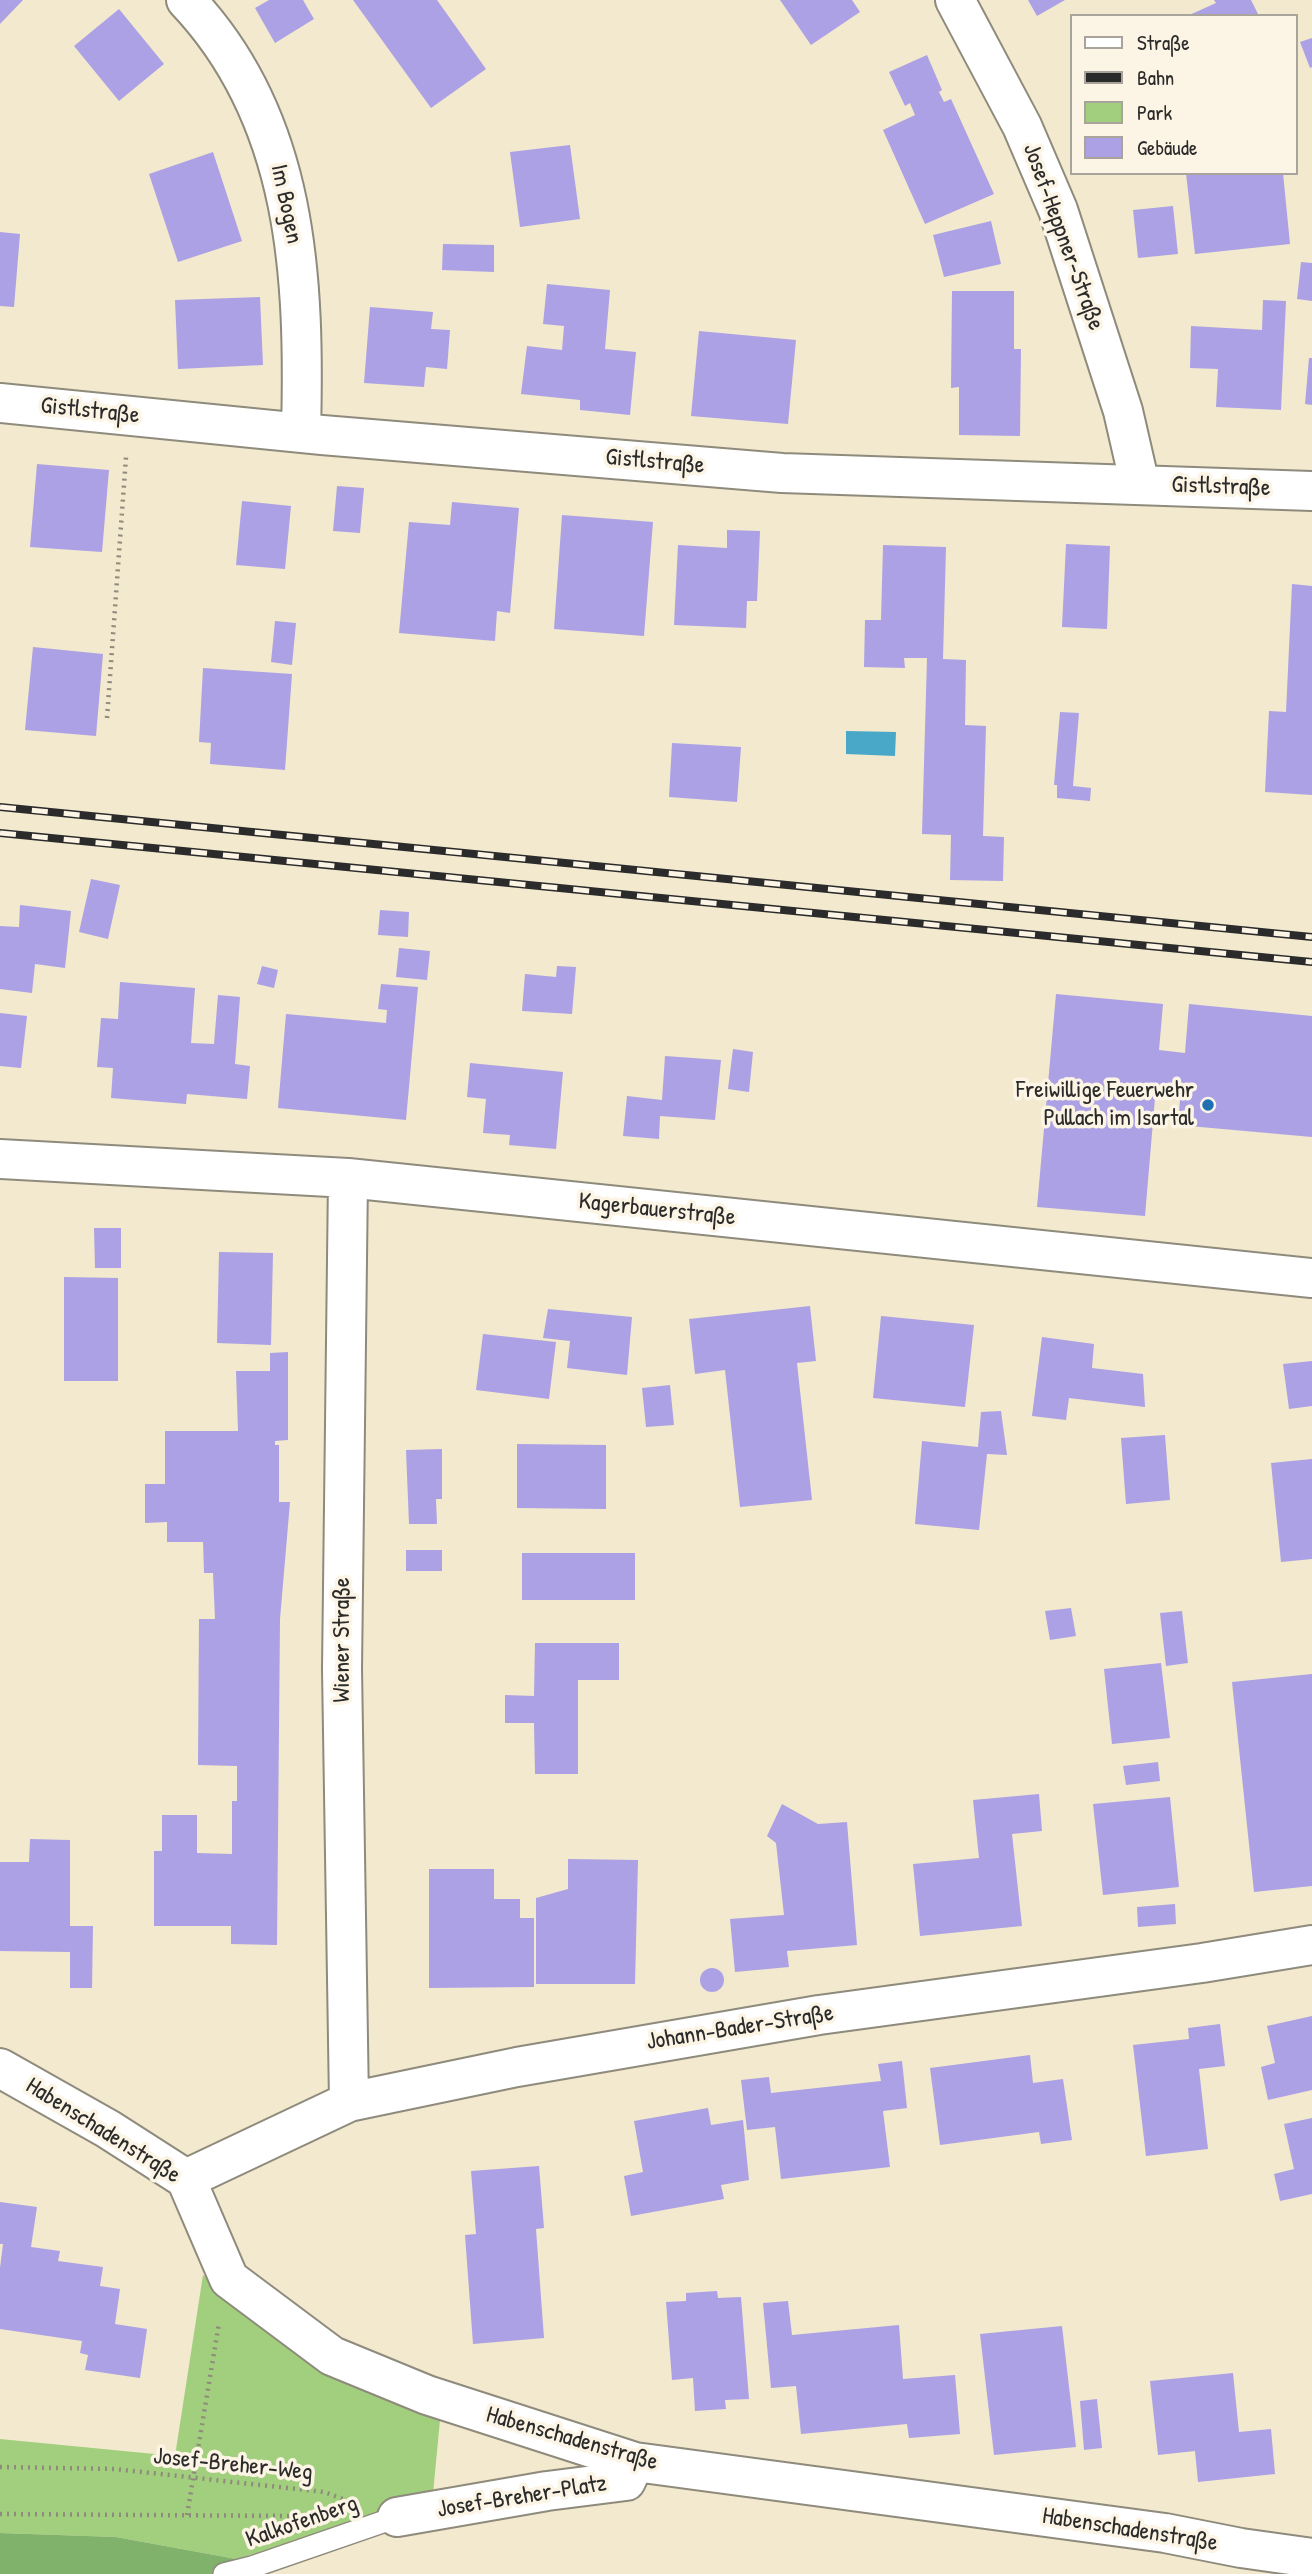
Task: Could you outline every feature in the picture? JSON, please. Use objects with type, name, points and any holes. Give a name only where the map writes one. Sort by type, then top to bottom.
[{"type":"street","name":"Im Bogen","points":[[186,0],[204,19],[251,92],[278,157],[295,237],[302,312],[301,433]]},
{"type":"street","name":"Josef-Heppner-Straße","points":[[955,0],[1022,126],[1058,211],[1123,411],[1140,485]]},
{"type":"street","name":"Gistlstraße","points":[[0,403],[301,433],[782,473],[1312,491]]},
{"type":"street","name":"Kagerbauerstraße","points":[[0,1159],[348,1178],[1312,1278]]},
{"type":"street","name":"Wiener Straße","points":[[348,1178],[342,1669],[349,2102]]},
{"type":"street","name":"Johann-Bader-Straße","points":[[186,2179],[349,2102],[517,2067],[819,2014],[1202,1963],[1312,1945]]},
{"type":"street","name":"Habenschadenstraße","points":[[0,2068],[108,2129],[186,2179],[229,2280],[332,2356],[427,2395],[635,2462],[1165,2533],[1312,2558]]},
{"type":"street","name":"Josef-Breher-Platz","points":[[397,2517],[547,2491],[626,2481],[635,2462]]},
{"type":"lane","name":"Kalkofenberg","points":[[224,2574],[252,2567],[397,2517]]},
{"type":"path","points":[[107,718],[129,415]]},
{"type":"path","points":[[187,2515],[222,2302],[229,2280]]},
{"type":"path","name":"Josef-Breher-Weg","points":[[0,2467],[115,2469],[324,2492],[397,2517]]},
{"type":"path","name":"Josef-Breher-Weg","points":[[0,2514],[308,2516]]},
{"type":"green space","points":[[203,2275],[330,2367],[440,2420],[432,2504],[236,2559],[116,2537],[0,2533],[0,2439],[175,2456]]},
{"type":"green space","points":[[0,2533],[116,2537],[236,2559],[237,2574],[0,2574]]},
{"type":"water","points":[[846,731],[896,732],[895,756],[846,754]]},
{"type":"building","points":[[0,0],[23,0],[0,24]]},
{"type":"building","points":[[269,0],[303,0],[314,19],[275,43],[255,8]]},
{"type":"building","points":[[353,0],[437,0],[486,69],[431,108]]},
{"type":"building","points":[[780,0],[852,0],[860,12],[811,45]]},
{"type":"building","points":[[1028,0],[1065,0],[1037,16]]},
{"type":"building","points":[[1214,0],[1251,0],[1258,14],[1191,14],[1216,3]]},
{"type":"building","points":[[119,9],[164,64],[119,101],[74,46]]},
{"type":"building","points":[[1312,38],[1312,67],[1310,68],[1300,42]]},
{"type":"building","points":[[927,55],[942,90],[939,92],[944,102],[951,99],[994,194],[925,224],[883,130],[915,115],[910,103],[905,106],[889,72]]},
{"type":"building","points":[[570,145],[580,219],[520,227],[510,152]]},
{"type":"building","points":[[213,152],[242,241],[178,262],[149,174]]},
{"type":"building","points":[[1186,175],[1283,175],[1290,244],[1195,254]]},
{"type":"building","points":[[1173,206],[1178,254],[1138,258],[1133,210]]},
{"type":"building","points":[[991,221],[1001,264],[944,277],[933,235]]},
{"type":"building","points":[[0,232],[20,234],[14,307],[0,306]]},
{"type":"building","points":[[443,244],[494,245],[494,272],[442,270]]},
{"type":"building","points":[[1301,262],[1312,263],[1312,301],[1297,299]]},
{"type":"building","points":[[547,284],[610,290],[605,349],[636,352],[630,415],[580,410],[580,400],[521,394],[527,346],[562,350],[564,326],[543,324]]},
{"type":"building","points":[[952,291],[1014,291],[1014,349],[1021,349],[1020,436],[959,435],[959,387],[951,388]]},
{"type":"building","points":[[260,297],[263,365],[178,369],[175,300]]},
{"type":"building","points":[[1263,300],[1286,301],[1281,410],[1216,407],[1218,369],[1190,368],[1191,326],[1262,330]]},
{"type":"building","points":[[370,307],[433,312],[431,329],[450,330],[447,369],[426,367],[424,387],[364,383]]},
{"type":"building","points":[[699,331],[796,340],[788,424],[691,416]]},
{"type":"building","points":[[1309,358],[1312,358],[1312,405],[1305,404]]},
{"type":"building","points":[[37,464],[109,470],[102,552],[30,547]]},
{"type":"building","points":[[337,486],[364,488],[360,533],[333,531]]},
{"type":"building","points":[[242,501],[291,506],[285,569],[236,565]]},
{"type":"building","points":[[452,502],[519,508],[510,613],[497,611],[495,641],[399,633],[409,522],[450,525]]},
{"type":"building","points":[[562,515],[653,522],[644,636],[554,629]]},
{"type":"building","points":[[727,530],[760,531],[757,601],[747,601],[746,628],[674,625],[678,545],[727,548]]},
{"type":"building","points":[[1066,544],[1110,546],[1107,629],[1062,627]]},
{"type":"building","points":[[883,545],[946,547],[943,659],[966,660],[965,725],[986,726],[983,836],[1004,837],[1003,881],[950,880],[951,835],[922,834],[927,658],[904,658],[905,668],[864,667],[865,620],[881,620]]},
{"type":"building","points":[[1292,584],[1312,586],[1312,795],[1265,792],[1269,711],[1286,712]]},
{"type":"building","points":[[275,621],[296,623],[292,665],[271,662]]},
{"type":"building","points":[[33,647],[103,654],[96,736],[25,730]]},
{"type":"building","points":[[203,668],[292,674],[285,770],[210,764],[211,743],[199,742]]},
{"type":"building","points":[[1060,712],[1079,713],[1073,786],[1091,788],[1090,801],[1057,798],[1057,785],[1054,785]]},
{"type":"building","points":[[672,743],[741,747],[737,802],[669,797]]},
{"type":"building","points":[[91,879],[120,885],[108,939],[79,932]]},
{"type":"building","points":[[20,905],[71,911],[65,968],[35,964],[32,993],[0,989],[0,926],[19,927]]},
{"type":"building","points":[[380,910],[409,912],[408,937],[378,935]]},
{"type":"building","points":[[399,948],[430,951],[427,980],[396,977]]},
{"type":"building","points":[[262,966],[278,970],[274,988],[257,984]]},
{"type":"building","points":[[557,966],[576,967],[572,1014],[522,1011],[525,974],[556,977]]},
{"type":"building","points":[[120,982],[195,988],[191,1043],[214,1044],[218,995],[240,997],[235,1064],[250,1066],[247,1099],[187,1094],[186,1104],[111,1098],[113,1068],[97,1067],[101,1018],[118,1019]]},
{"type":"building","points":[[381,984],[418,987],[406,1120],[278,1108],[286,1014],[386,1023],[387,1010],[378,1009]]},
{"type":"building","points":[[1056,994],[1163,1004],[1159,1050],[1185,1053],[1189,1004],[1312,1016],[1312,1137],[1178,1125],[1180,1100],[1155,1098],[1145,1216],[1037,1207]]},
{"type":"building","points":[[0,1013],[27,1016],[21,1068],[0,1066]]},
{"type":"building","points":[[733,1049],[753,1052],[749,1092],[728,1089]]},
{"type":"building","points":[[665,1056],[721,1060],[715,1120],[660,1116],[659,1139],[623,1136],[627,1096],[662,1100]]},
{"type":"building","points":[[470,1063],[563,1072],[556,1149],[509,1145],[510,1135],[483,1133],[486,1099],[467,1097]]},
{"type":"building","points":[[94,1228],[121,1228],[121,1268],[95,1268]]},
{"type":"building","points":[[219,1252],[273,1253],[271,1345],[217,1343]]},
{"type":"building","points":[[64,1277],[118,1278],[118,1381],[64,1381]]},
{"type":"building","points":[[810,1306],[816,1361],[797,1363],[812,1500],[740,1507],[725,1370],[695,1374],[689,1319]]},
{"type":"building","points":[[548,1309],[632,1317],[627,1375],[567,1368],[570,1341],[543,1338]]},
{"type":"building","points":[[881,1316],[974,1325],[965,1407],[873,1398]]},
{"type":"building","points":[[483,1334],[556,1342],[549,1399],[476,1390]]},
{"type":"building","points":[[1042,1337],[1094,1344],[1092,1368],[1143,1374],[1145,1407],[1069,1398],[1066,1420],[1032,1416]]},
{"type":"building","points":[[288,1352],[288,1440],[275,1441],[275,1445],[279,1445],[279,1502],[290,1502],[280,1619],[277,1945],[231,1944],[231,1926],[154,1926],[154,1851],[162,1851],[162,1815],[197,1815],[197,1853],[232,1854],[232,1801],[237,1801],[237,1766],[198,1765],[199,1619],[215,1619],[213,1573],[204,1573],[203,1542],[167,1542],[167,1522],[145,1523],[145,1484],[165,1484],[165,1431],[238,1431],[236,1371],[270,1371],[270,1353]]},
{"type":"building","points":[[1312,1361],[1312,1406],[1289,1409],[1283,1364]]},
{"type":"building","points":[[670,1385],[674,1425],[646,1427],[642,1388]]},
{"type":"building","points":[[1001,1411],[1007,1455],[987,1454],[979,1530],[915,1524],[922,1441],[978,1447],[981,1412]]},
{"type":"building","points":[[1165,1435],[1170,1500],[1126,1504],[1121,1438]]},
{"type":"building","points":[[517,1444],[606,1445],[606,1509],[517,1508]]},
{"type":"building","points":[[442,1449],[442,1499],[436,1499],[437,1524],[409,1524],[406,1450]]},
{"type":"building","points":[[1312,1459],[1312,1559],[1281,1562],[1271,1463]]},
{"type":"building","points":[[406,1550],[442,1550],[442,1571],[406,1571]]},
{"type":"building","points":[[522,1553],[635,1553],[635,1600],[522,1600]]},
{"type":"building","points":[[1071,1608],[1076,1636],[1050,1640],[1045,1611]]},
{"type":"building","points":[[1182,1611],[1188,1663],[1166,1666],[1160,1613]]},
{"type":"building","points":[[535,1643],[619,1643],[619,1680],[578,1680],[578,1774],[535,1774],[534,1723],[505,1723],[505,1695],[534,1696]]},
{"type":"building","points":[[1161,1663],[1170,1738],[1112,1744],[1104,1669]]},
{"type":"building","points":[[1312,1674],[1312,1886],[1254,1892],[1232,1682]]},
{"type":"building","points":[[1158,1762],[1160,1781],[1126,1785],[1123,1766]]},
{"type":"building","points":[[1039,1794],[1042,1831],[1012,1834],[1022,1926],[920,1936],[913,1864],[979,1858],[973,1800]]},
{"type":"building","points":[[1170,1797],[1179,1887],[1103,1895],[1093,1804]]},
{"type":"building","points":[[782,1804],[818,1824],[847,1822],[857,1945],[787,1951],[789,1967],[735,1972],[730,1919],[784,1915],[776,1843],[767,1836]]},
{"type":"building","points":[[30,1839],[70,1840],[70,1926],[93,1926],[92,1988],[70,1988],[70,1952],[0,1951],[0,1862],[29,1862]]},
{"type":"building","points":[[568,1859],[638,1860],[635,1984],[536,1984],[536,1898],[568,1889]]},
{"type":"building","points":[[429,1869],[494,1869],[494,1899],[520,1899],[520,1918],[534,1918],[534,1987],[429,1988]]},
{"type":"building","points":[[1175,1904],[1176,1924],[1138,1927],[1137,1907]]},
{"type":"building","points":[[712,1968],[723,1975],[724,1980],[717,1991],[712,1992],[701,1985],[700,1980],[707,1969]]},
{"type":"building","points":[[1312,2016],[1312,2090],[1268,2100],[1261,2067],[1275,2063],[1267,2026]]},
{"type":"building","points":[[1220,2024],[1225,2066],[1199,2069],[1208,2149],[1146,2156],[1133,2045],[1189,2039],[1188,2028]]},
{"type":"building","points":[[1030,2055],[1033,2083],[1063,2079],[1072,2140],[1041,2144],[1039,2132],[940,2145],[930,2068]]},
{"type":"building","points":[[902,2061],[907,2108],[883,2111],[890,2167],[781,2179],[775,2127],[747,2130],[741,2080],[769,2077],[771,2093],[881,2081],[878,2064]]},
{"type":"building","points":[[708,2108],[711,2125],[743,2120],[749,2180],[721,2185],[724,2199],[631,2216],[624,2176],[643,2172],[634,2121]]},
{"type":"building","points":[[1312,2118],[1312,2194],[1280,2201],[1274,2174],[1294,2169],[1284,2124]]},
{"type":"building","points":[[539,2166],[544,2228],[536,2229],[544,2338],[473,2344],[465,2235],[476,2234],[471,2171]]},
{"type":"building","points":[[0,2202],[37,2207],[31,2247],[60,2251],[58,2261],[103,2267],[100,2286],[120,2289],[115,2324],[147,2329],[140,2378],[85,2370],[88,2355],[80,2353],[82,2341],[0,2329],[0,2268],[3,2244],[0,2244]]},
{"type":"building","points":[[717,2291],[718,2298],[741,2297],[749,2399],[725,2400],[726,2409],[695,2411],[693,2378],[672,2380],[666,2302],[686,2301],[686,2293]]},
{"type":"building","points":[[788,2301],[792,2335],[899,2325],[903,2379],[955,2375],[960,2434],[909,2438],[907,2424],[801,2434],[796,2386],[771,2388],[763,2303]]},
{"type":"building","points":[[1062,2326],[1076,2447],[994,2455],[980,2334]]},
{"type":"building","points":[[1233,2373],[1239,2432],[1271,2429],[1275,2474],[1198,2482],[1195,2451],[1158,2455],[1150,2381]]},
{"type":"building","points":[[1097,2399],[1102,2448],[1084,2450],[1080,2401]]},
{"type":"railway","points":[[0,807],[1312,937]]},
{"type":"railway","points":[[0,833],[1312,962]]},
{"type":"place","name":"Freiwillige Feuerwehr Pullach im Isartal","points":[[1208,1105]]}]
